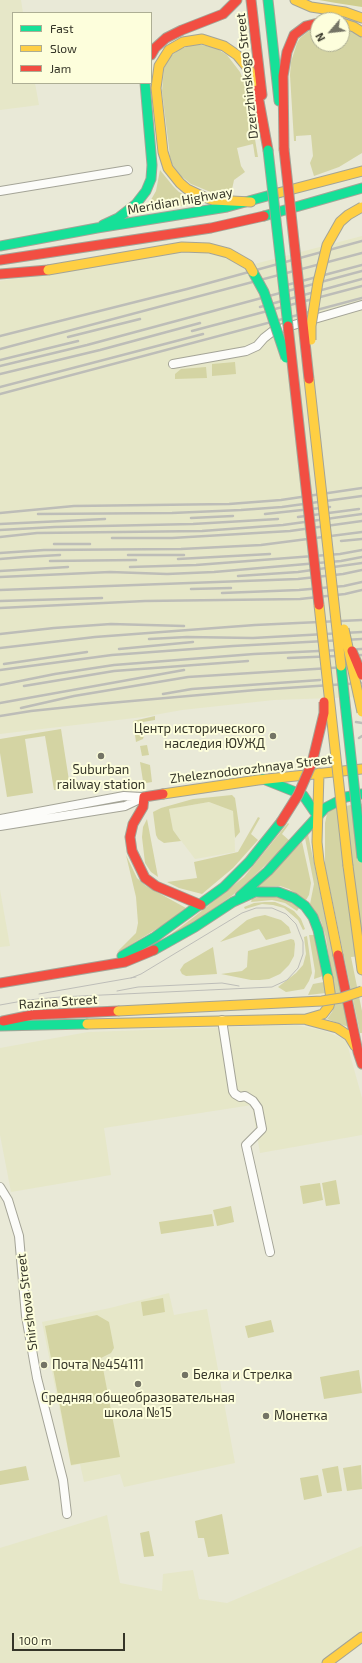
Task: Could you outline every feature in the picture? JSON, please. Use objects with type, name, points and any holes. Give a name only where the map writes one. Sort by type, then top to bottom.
[{"type":"main road","points":[[152,53],[155,48],[166,38],[223,14],[237,0]]},
{"type":"main road","name":"Dzerzhinskogo Street","points":[[251,0],[268,150]]},
{"type":"main road","points":[[268,0],[362,858]]},
{"type":"main road","points":[[295,0],[311,7],[345,12],[362,18]]},
{"type":"main road","points":[[284,149],[283,76],[287,52],[294,35],[306,26],[310,25]]},
{"type":"main road","points":[[350,25],[362,32]]},
{"type":"main road","points":[[251,202],[212,200],[204,197],[187,189],[168,168],[163,152],[156,88],[159,66],[169,50],[183,42],[202,39],[224,46],[242,60],[251,72],[256,86],[268,150],[348,866],[362,970]]},
{"type":"main road","points":[[96,228],[118,218],[136,204],[146,191],[151,179],[152,165],[145,84]]},
{"type":"main road","points":[[332,180],[362,161]]},
{"type":"main road","name":"Meridian Highway","points":[[0,246],[96,228],[227,207],[251,202],[362,171]]},
{"type":"main road","points":[[0,260],[211,228],[281,212],[362,188]]},
{"type":"main road","points":[[310,385],[311,326],[324,253],[330,237],[340,222],[348,215],[362,207]]},
{"type":"main road","points":[[0,274],[48,270],[155,250],[182,247],[209,248],[234,256],[249,265],[261,286],[284,350],[296,397]]},
{"type":"main road","points":[[325,522],[343,628],[362,712]]},
{"type":"main road","points":[[104,965],[146,943],[201,905],[242,869],[281,822],[298,795],[312,763],[324,713],[317,591]]},
{"type":"main road","points":[[343,628],[362,675]]},
{"type":"main road","name":"Zheleznodorozhnaya Street","points":[[144,797],[263,779],[362,768]]},
{"type":"main road","points":[[319,773],[319,861],[358,1052],[362,1064]]},
{"type":"main road","points":[[263,779],[303,795],[318,817]]},
{"type":"main road","points":[[104,965],[125,962],[160,947],[195,927],[233,902],[268,871],[325,808],[346,797],[362,794]]},
{"type":"main road","points":[[144,797],[143,806],[133,824],[130,837],[132,851],[138,866],[145,878],[156,886],[201,905]]},
{"type":"main road","points":[[0,1026],[306,1019],[323,1014],[329,1006],[331,999],[330,990],[318,930],[313,917],[305,906],[294,898],[278,892],[255,892],[233,902]]},
{"type":"main road","name":"Razina Street","points":[[0,983],[52,976],[104,965]]},
{"type":"main road","name":"Razina Street","points":[[0,1022],[32,1015],[322,1002],[341,998],[362,990]]},
{"type":"main road","points":[[306,1019],[328,1025],[344,1032],[352,1041],[358,1052]]},
{"type":"main road","points":[[327,1663],[362,1637]]},
{"type":"street","points":[[0,191],[128,170]]},
{"type":"street","points":[[173,364],[246,351],[257,346],[272,331],[362,305]]},
{"type":"street","name":"Zheleznodorozhnaya Street","points":[[0,819],[124,796],[144,797]]},
{"type":"street","name":"Zheleznodorozhnaya Street","points":[[0,826],[125,806],[144,797]]},
{"type":"street","points":[[222,1020],[233,1091],[240,1097],[245,1096],[253,1100],[258,1108],[262,1129],[246,1145],[270,1252]]},
{"type":"street","name":"Shirshova Street","points":[[0,1186],[8,1200],[19,1236],[26,1316],[35,1371],[63,1480],[67,1514]]},
{"type":"shaded area","points":[[0,0],[21,0],[23,12],[12,12],[12,84],[35,84],[39,105],[0,110]]},
{"type":"shaded area","points":[[319,0],[362,0],[362,7],[336,3]]},
{"type":"shaded area","points":[[309,31],[310,52],[350,52],[350,31],[362,38],[362,153],[339,167],[314,176],[310,163],[313,156],[311,135],[296,136],[296,141],[294,141],[290,75],[291,62],[297,43],[300,38]]},
{"type":"shaded area","points":[[197,44],[216,48],[227,55],[240,72],[246,86],[258,157],[255,157],[253,144],[237,148],[241,166],[245,172],[234,180],[231,194],[213,193],[191,184],[181,176],[172,164],[170,157],[162,91],[164,68],[171,56],[180,49]]},
{"type":"shaded area","points":[[160,170],[179,192],[199,203],[144,212],[156,191]]},
{"type":"shaded area","points":[[362,236],[362,697],[274,700],[182,710],[143,717],[0,734],[0,281],[190,250],[229,257],[243,267]]},
{"type":"shaded area","points":[[235,362],[236,374],[212,376],[212,364]]},
{"type":"shaded area","points":[[206,367],[207,378],[175,379],[175,374],[181,369]]},
{"type":"shaded area","points":[[155,716],[155,720],[143,722],[143,739],[136,742],[133,721]]},
{"type":"shaded area","points":[[61,729],[70,787],[54,790],[45,736],[25,739],[33,793],[7,797],[0,753],[0,739]]},
{"type":"shaded area","points":[[147,745],[149,755],[142,756],[140,746]]},
{"type":"shaded area","points":[[140,762],[150,765],[152,782],[146,783],[143,781]]},
{"type":"shaded area","points":[[232,795],[235,798],[240,832],[235,838],[233,811],[209,802],[169,809],[173,830],[181,841],[164,843],[158,839],[156,835],[153,812],[161,808],[193,799]]},
{"type":"shaded area","points":[[209,802],[233,811],[235,852],[195,859],[173,830],[169,809]]},
{"type":"shaded area","points":[[360,803],[362,804],[362,956],[351,957],[362,1011],[362,1033],[360,1033],[325,866],[325,823],[327,814],[332,809]]},
{"type":"shaded area","points":[[258,817],[260,818],[251,834],[258,840],[233,868],[202,894],[179,888],[167,882],[197,878],[194,862],[238,852]]},
{"type":"shaded area","points":[[147,819],[158,877],[151,872],[145,863],[142,837],[143,827]]},
{"type":"shaded area","points":[[288,823],[289,824],[282,834],[290,841],[249,881],[233,895],[193,923],[159,943],[244,877]]},
{"type":"shaded area","points":[[308,834],[348,1027],[327,1019],[336,1003],[326,938],[321,921],[310,904],[314,884],[305,838]]},
{"type":"shaded area","points":[[302,842],[311,883],[309,895],[306,900],[289,889],[280,886],[258,887]]},
{"type":"shaded area","points":[[126,855],[137,878],[146,886],[186,908],[168,922],[117,952],[136,933],[138,923],[136,897]]},
{"type":"shaded area","points":[[0,890],[10,946],[0,947]]},
{"type":"shaded area","points":[[264,896],[284,898],[299,908],[297,911],[285,903],[272,900],[251,902],[252,899]]},
{"type":"shaded area","points":[[275,902],[294,911],[301,919],[305,929],[303,930],[298,920],[284,908],[262,904],[245,909],[244,907],[254,903]]},
{"type":"shaded area","points":[[265,915],[281,920],[289,927],[291,933],[266,940],[259,929],[220,942],[247,920]]},
{"type":"shaded area","points":[[309,935],[314,935],[323,976],[314,979],[315,971]]},
{"type":"shaded area","points":[[307,936],[312,973],[309,981],[304,989],[286,992],[278,987],[296,973],[303,965],[306,954],[304,937]]},
{"type":"shaded area","points":[[291,939],[294,940],[295,944],[294,956],[289,965],[280,974],[269,979],[251,980],[221,974],[242,971],[247,967],[248,951]]},
{"type":"shaded area","points":[[213,947],[217,974],[186,976],[182,974],[180,970],[184,964]]},
{"type":"shaded area","points":[[324,982],[326,993],[308,995],[313,984]]},
{"type":"shaded area","points":[[296,1025],[325,1031],[346,1040],[362,1098],[362,1135],[260,1153],[252,1105],[104,1128],[111,1175],[11,1192],[0,1135],[0,1048],[88,1032]]},
{"type":"shaded area","points":[[336,1180],[340,1204],[326,1206],[322,1183]]},
{"type":"shaded area","points":[[320,1183],[323,1200],[303,1204],[300,1186]]},
{"type":"shaded area","points":[[231,1206],[234,1222],[217,1226],[213,1210]]},
{"type":"shaded area","points":[[212,1214],[214,1226],[161,1234],[159,1222]]},
{"type":"shaded area","name":"Средняя общеобразовательная школа №15","points":[[169,1293],[174,1315],[207,1309],[235,1463],[124,1487],[120,1474],[84,1482],[80,1464],[71,1466],[42,1322],[110,1308]]},
{"type":"shaded area","points":[[163,1298],[165,1312],[143,1316],[141,1302]]},
{"type":"shaded area","points":[[97,1315],[109,1322],[114,1348],[111,1353],[101,1358],[120,1457],[71,1465],[45,1326]]},
{"type":"shaded area","points":[[271,1320],[274,1332],[248,1338],[245,1326]]},
{"type":"shaded area","points":[[359,1370],[362,1393],[324,1399],[320,1377]]},
{"type":"shaded area","points":[[361,1465],[362,1489],[347,1491],[343,1468]]},
{"type":"shaded area","points":[[26,1466],[29,1480],[0,1485],[0,1471]]},
{"type":"shaded area","points":[[338,1466],[342,1491],[327,1493],[322,1469]]},
{"type":"shaded area","points":[[318,1475],[322,1496],[304,1500],[300,1478]]},
{"type":"shaded area","points":[[222,1514],[229,1554],[208,1557],[204,1538],[198,1538],[195,1521]]},
{"type":"shaded area","points":[[107,1515],[120,1583],[162,1591],[163,1574],[193,1570],[199,1599],[227,1603],[362,1546],[362,1630],[321,1663],[0,1663],[0,1548]]},
{"type":"shaded area","points":[[149,1531],[154,1556],[144,1557],[140,1533]]},
{"type":"tram line","points":[[0,1005],[28,1000],[60,997],[272,987],[287,980],[298,968],[303,954],[303,942],[296,924],[286,914],[272,908],[256,908],[242,913],[141,974],[131,978]]},
{"type":"tram line","points":[[39,994],[136,977]]},
{"type":"tram line","points":[[117,991],[138,987],[222,983],[239,986]]},
{"type":"railway","points":[[0,336],[187,289],[362,241]]},
{"type":"railway","points":[[0,349],[362,253]]},
{"type":"railway","points":[[283,286],[362,265]]},
{"type":"railway","points":[[0,366],[87,345],[362,271]]},
{"type":"railway","points":[[260,307],[362,279]]},
{"type":"railway","points":[[192,331],[362,286]]},
{"type":"railway","points":[[0,394],[362,298]]},
{"type":"railway","points":[[68,337],[140,319]]},
{"type":"railway","points":[[0,374],[100,350],[200,323]]},
{"type":"railway","points":[[0,387],[203,334]]},
{"type":"railway","points":[[0,360],[78,341]]},
{"type":"railway","points":[[0,513],[74,506],[229,504],[281,500],[362,488]]},
{"type":"railway","points":[[38,514],[172,513],[241,510],[282,507],[362,496]]},
{"type":"railway","points":[[265,514],[330,507]]},
{"type":"railway","points":[[298,517],[359,509]]},
{"type":"railway","points":[[0,537],[37,533],[202,531],[283,525],[362,514]]},
{"type":"railway","points":[[191,518],[233,516]]},
{"type":"railway","points":[[0,524],[105,519]]},
{"type":"railway","points":[[0,530],[55,527],[193,524],[278,519]]},
{"type":"railway","points":[[112,538],[172,538],[290,531],[362,521]]},
{"type":"railway","points":[[0,553],[44,550],[181,549],[261,545],[362,532]]},
{"type":"railway","points":[[341,541],[362,539]]},
{"type":"railway","points":[[54,544],[90,544]]},
{"type":"railway","points":[[130,567],[196,565],[340,554],[362,550]]},
{"type":"railway","points":[[178,559],[270,554]]},
{"type":"railway","points":[[0,559],[60,555]]},
{"type":"railway","points":[[128,555],[184,555]]},
{"type":"railway","points":[[0,577],[110,572],[167,574],[214,572],[341,561],[362,557]]},
{"type":"railway","points":[[50,561],[136,560]]},
{"type":"railway","points":[[238,576],[298,572],[362,563]]},
{"type":"railway","points":[[0,571],[68,567]]},
{"type":"railway","points":[[0,590],[298,579],[343,574],[362,570]]},
{"type":"railway","points":[[222,593],[299,590],[344,586],[362,582]]},
{"type":"railway","points":[[191,589],[231,588]]},
{"type":"railway","points":[[0,608],[145,601],[300,599],[345,594],[362,590]]},
{"type":"railway","points":[[0,601],[102,598]]},
{"type":"railway","points":[[0,648],[95,637],[255,625],[362,620]]},
{"type":"railway","points":[[0,634],[111,624],[184,626]]},
{"type":"railway","points":[[149,639],[187,637],[253,638],[362,632]]},
{"type":"railway","points":[[0,670],[112,655],[233,646],[362,639]]},
{"type":"railway","points":[[119,649],[193,642]]},
{"type":"railway","points":[[0,685],[55,674],[114,665],[254,654],[362,649]]},
{"type":"railway","points":[[4,664],[87,652]]},
{"type":"railway","points":[[288,658],[362,655]]},
{"type":"railway","points":[[24,686],[114,671],[248,661]]},
{"type":"railway","points":[[74,696],[188,677],[362,666]]},
{"type":"railway","points":[[0,703],[184,670]]},
{"type":"railway","points":[[163,694],[192,689],[320,680]]},
{"type":"railway","points":[[0,716],[98,704],[256,690],[362,683]]},
{"type":"railway","points":[[21,708],[74,696]]},
{"type":"railway","points":[[356,722],[362,723]]},
{"type":"traffic: fast","points":[[268,0],[279,101]]},
{"type":"traffic: fast","points":[[103,225],[118,218],[136,204],[146,191],[151,179],[152,165],[145,84]]},
{"type":"traffic: fast","points":[[268,150],[288,326]]},
{"type":"traffic: fast","points":[[264,216],[362,188]]},
{"type":"traffic: fast","points":[[0,246],[97,228],[227,207],[278,193]]},
{"type":"traffic: fast","points":[[253,272],[264,292],[286,358]]},
{"type":"traffic: fast","points":[[341,666],[362,858]]},
{"type":"traffic: fast","points":[[263,779],[303,795],[318,817]]},
{"type":"traffic: fast","points":[[240,896],[268,871],[325,808],[346,797],[362,794]]},
{"type":"traffic: fast","points":[[122,956],[155,937],[224,887],[249,862],[281,822]]},
{"type":"traffic: fast","points":[[154,950],[195,927],[233,902],[255,892],[278,892],[294,898],[305,906],[313,917],[318,930],[328,978]]},
{"type":"traffic: fast","points":[[0,1026],[87,1024]]},
{"type":"traffic: slow","points":[[295,0],[311,7],[345,12],[362,18]]},
{"type":"traffic: slow","points":[[350,26],[362,32]]},
{"type":"traffic: slow","points":[[251,202],[213,200],[187,189],[180,183],[168,168],[163,152],[156,88],[159,66],[169,50],[183,42],[202,39],[224,46],[237,55],[251,72],[257,90]]},
{"type":"traffic: slow","points":[[278,193],[362,171]]},
{"type":"traffic: slow","points":[[311,340],[311,326],[318,282],[327,245],[340,222],[348,215],[362,207]]},
{"type":"traffic: slow","points":[[48,270],[182,247],[209,248],[228,253],[249,265],[253,272]]},
{"type":"traffic: slow","points":[[309,379],[341,666]]},
{"type":"traffic: slow","points":[[319,605],[348,866]]},
{"type":"traffic: slow","points":[[344,629],[362,712]]},
{"type":"traffic: slow","points":[[163,794],[258,780],[362,769]]},
{"type":"traffic: slow","points":[[319,773],[317,842],[319,861],[338,955]]},
{"type":"traffic: slow","points":[[348,866],[362,970]]},
{"type":"traffic: slow","points":[[87,1024],[306,1019],[323,1014],[329,1006],[331,999],[328,978]]},
{"type":"traffic: slow","points":[[118,1011],[322,1001],[341,998],[362,991]]},
{"type":"traffic: slow","points":[[307,1020],[337,1028],[349,1036],[355,1046]]},
{"type":"traffic: slow","points":[[327,1663],[362,1637]]},
{"type":"traffic: jam","points":[[152,53],[155,48],[166,38],[223,14],[237,0]]},
{"type":"traffic: jam","points":[[251,0],[262,95]]},
{"type":"traffic: jam","points":[[284,149],[283,76],[287,52],[294,35],[306,26],[310,25]]},
{"type":"traffic: jam","points":[[257,90],[268,150]]},
{"type":"traffic: jam","points":[[284,149],[309,379]]},
{"type":"traffic: jam","points":[[0,260],[211,228],[264,216]]},
{"type":"traffic: jam","points":[[0,274],[48,270]]},
{"type":"traffic: jam","points":[[288,326],[319,605]]},
{"type":"traffic: jam","points":[[352,651],[362,675]]},
{"type":"traffic: jam","points":[[281,822],[298,795],[312,763],[324,713],[324,702]]},
{"type":"traffic: jam","points":[[163,794],[144,797],[143,807],[133,824],[130,837],[132,851],[145,878],[156,886],[201,905]]},
{"type":"traffic: jam","points":[[0,983],[125,962],[154,950]]},
{"type":"traffic: jam","points":[[338,955],[358,1052],[362,1064]]},
{"type":"traffic: jam","points":[[3,1021],[32,1015],[118,1011]]},
{"type":"place","name":"Центр исторического наследия ЮУЖД","points":[[273,736]]},
{"type":"place","name":"Suburban railway station","points":[[101,756]]},
{"type":"place","name":"Почта №454111","points":[[44,1365]]},
{"type":"place","name":"Белка и Стрелка","points":[[185,1375]]},
{"type":"place","name":"Средняя общеобразовательная школа №15","points":[[138,1384]]},
{"type":"place","name":"Монетка","points":[[266,1416]]}]
